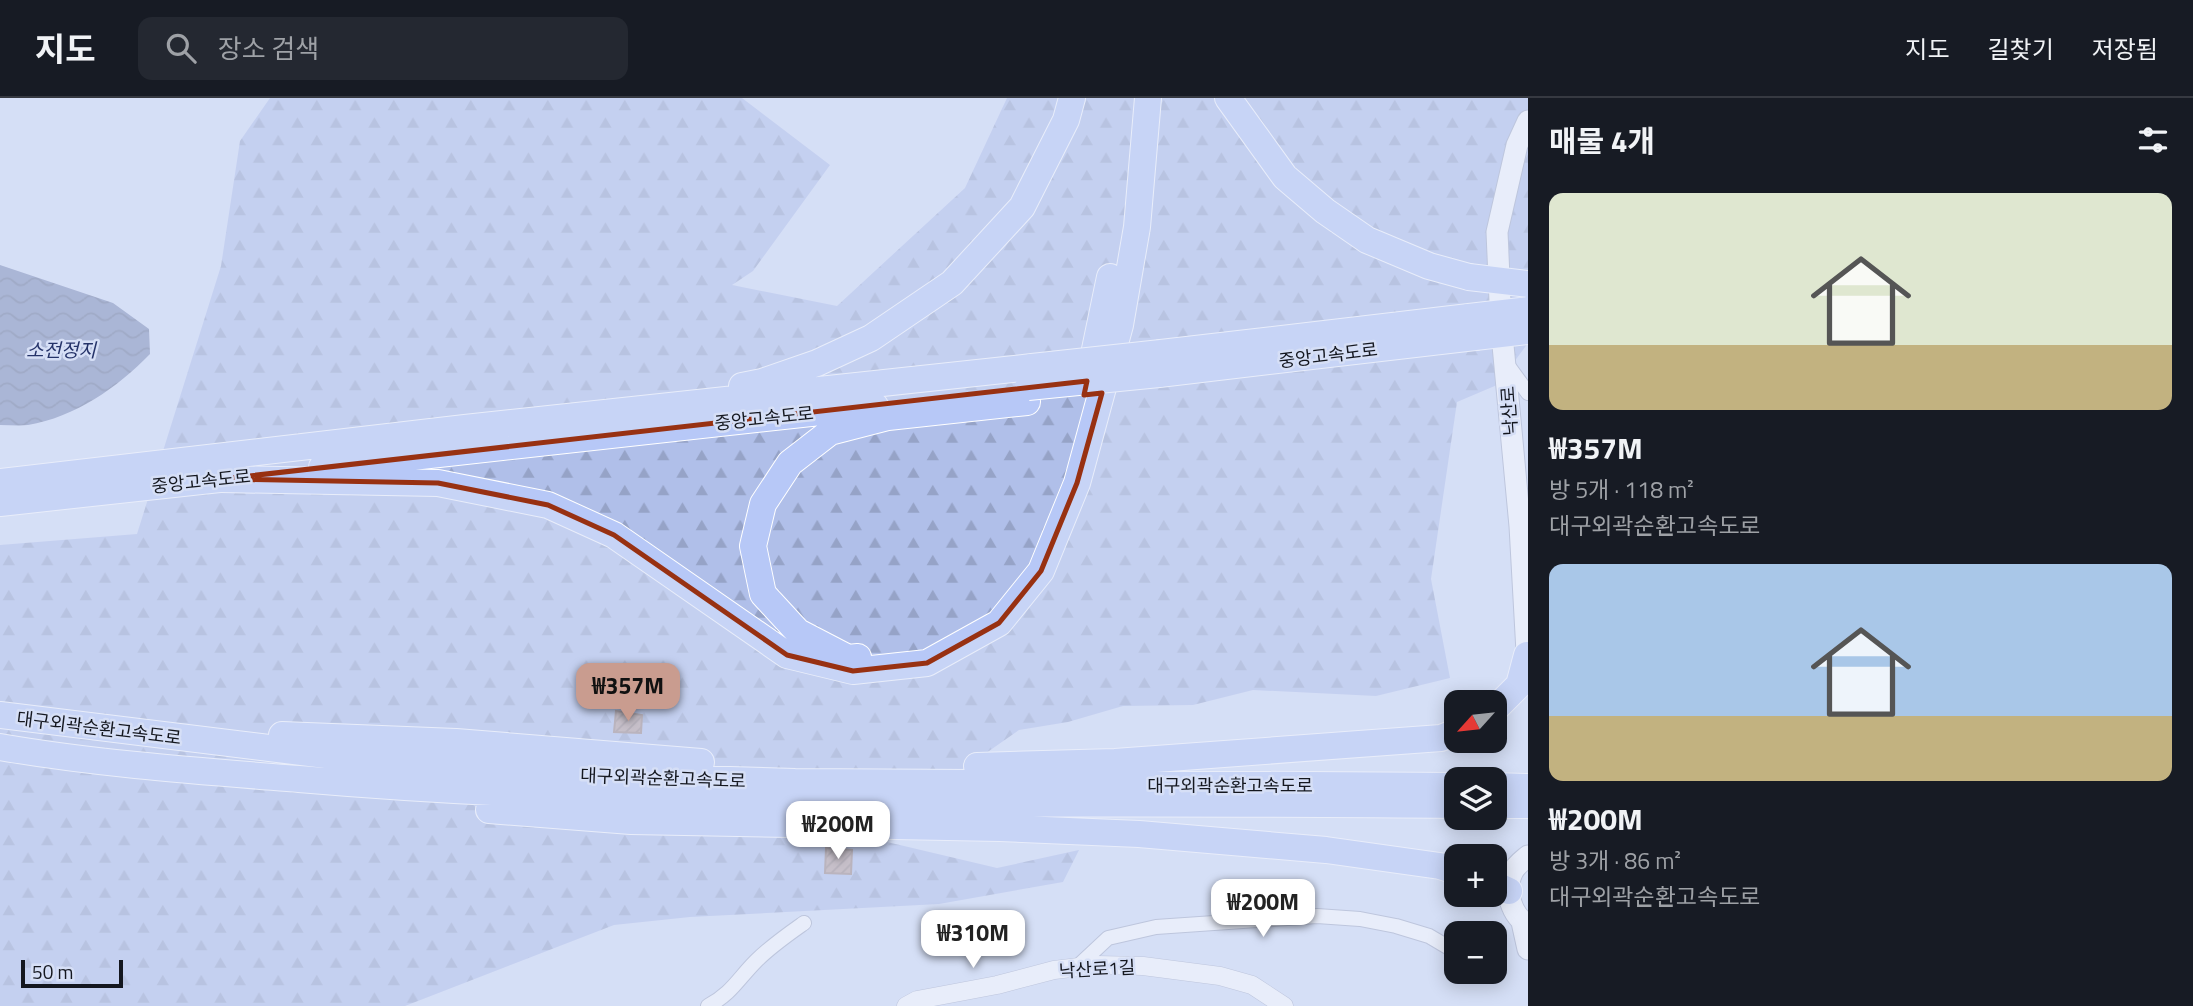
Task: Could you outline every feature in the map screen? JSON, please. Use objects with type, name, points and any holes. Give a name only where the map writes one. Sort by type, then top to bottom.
[{"type":"highway","points":[[586,416],[762,382],[817,363],[872,338],[952,283],[1022,207],[1066,120],[1072,98]]},
{"type":"highway","points":[[1029,385],[830,432],[790,463],[763,503],[753,546],[763,594],[798,632],[848,658],[921,651],[989,611],[1026,568],[1063,483],[1102,320],[1119,226],[1133,98]]},
{"type":"highway","points":[[222,479],[438,483],[548,505],[614,534],[787,655],[853,671],[927,663],[999,623],[1041,571],[1077,483],[1120,325],[1137,227],[1148,98]]},
{"type":"highway","points":[[1228,98],[1285,177],[1325,211],[1367,240],[1429,266],[1469,277],[1528,284]]},
{"type":"highway","name":"중앙고속도로","points":[[1469,331],[1528,310]]},
{"type":"highway","name":"중앙고속도로","points":[[0,503],[1158,371],[1469,331],[1528,331]]},
{"type":"highway","name":"중앙고속도로","points":[[0,482],[586,416],[1029,385]]},
{"type":"highway","points":[[1507,697],[1519,685],[1528,660]]},
{"type":"highway","name":"대구외곽순환고속도로","points":[[0,715],[334,756],[562,775],[849,782],[1444,786]]},
{"type":"highway","points":[[144,734],[162,732],[206,736],[375,737],[777,766],[934,767],[1129,761],[1444,737]]},
{"type":"highway","name":"대구외곽순환고속도로","points":[[0,747],[93,759],[341,783],[591,797],[1206,805],[1444,805]]},
{"type":"highway","points":[[93,759],[100,764],[123,769],[187,778],[489,810],[631,821],[986,827],[1139,834],[1326,850],[1444,867]]},
{"type":"highway","points":[[1507,786],[1528,787]]},
{"type":"highway","points":[[1507,805],[1528,805]]},
{"type":"main road","name":"낙산로","points":[[1528,121],[1517,145],[1497,232],[1505,362],[1520,453],[1520,526],[1528,660]]},
{"type":"main road","points":[[1528,838],[1512,874],[1514,913],[1525,924],[1528,949]]},
{"type":"street","points":[[1505,362],[1528,393]]},
{"type":"street","points":[[1077,967],[1108,938],[1156,928],[1317,916],[1360,919],[1396,926],[1429,936],[1444,945]]},
{"type":"street","points":[[708,1006],[729,994],[754,962],[804,923]]},
{"type":"street","name":"낙산로1길","points":[[906,1006],[917,1000],[997,985],[1054,970],[1096,965],[1143,966],[1220,976],[1252,985],[1284,1006]]},
{"type":"highlighted area","points":[[1087,381],[1084,395],[1102,393],[1077,483],[1041,571],[999,623],[927,663],[853,671],[787,655],[614,535],[548,505],[438,483],[222,479]]},
{"type":"green space","points":[[270,98],[742,98],[830,165],[753,271],[732,285],[837,306],[965,188],[1007,98],[1528,98],[1528,343],[1497,385],[1457,402],[1431,579],[1450,678],[1376,696],[1253,690],[1193,705],[1123,706],[1068,722],[1019,730],[866,837],[997,868],[1079,850],[1063,882],[939,904],[690,917],[614,925],[405,1006],[0,1006],[0,545],[137,534],[221,266],[240,141]]},
{"type":"water","name":"소전정지","points":[[0,265],[113,303],[149,329],[150,354],[124,378],[79,408],[28,425],[0,425]]},
{"type":"building","points":[[616,711],[642,715],[641,733],[614,732]]},
{"type":"building","points":[[826,848],[852,850],[851,874],[825,873]]}]
